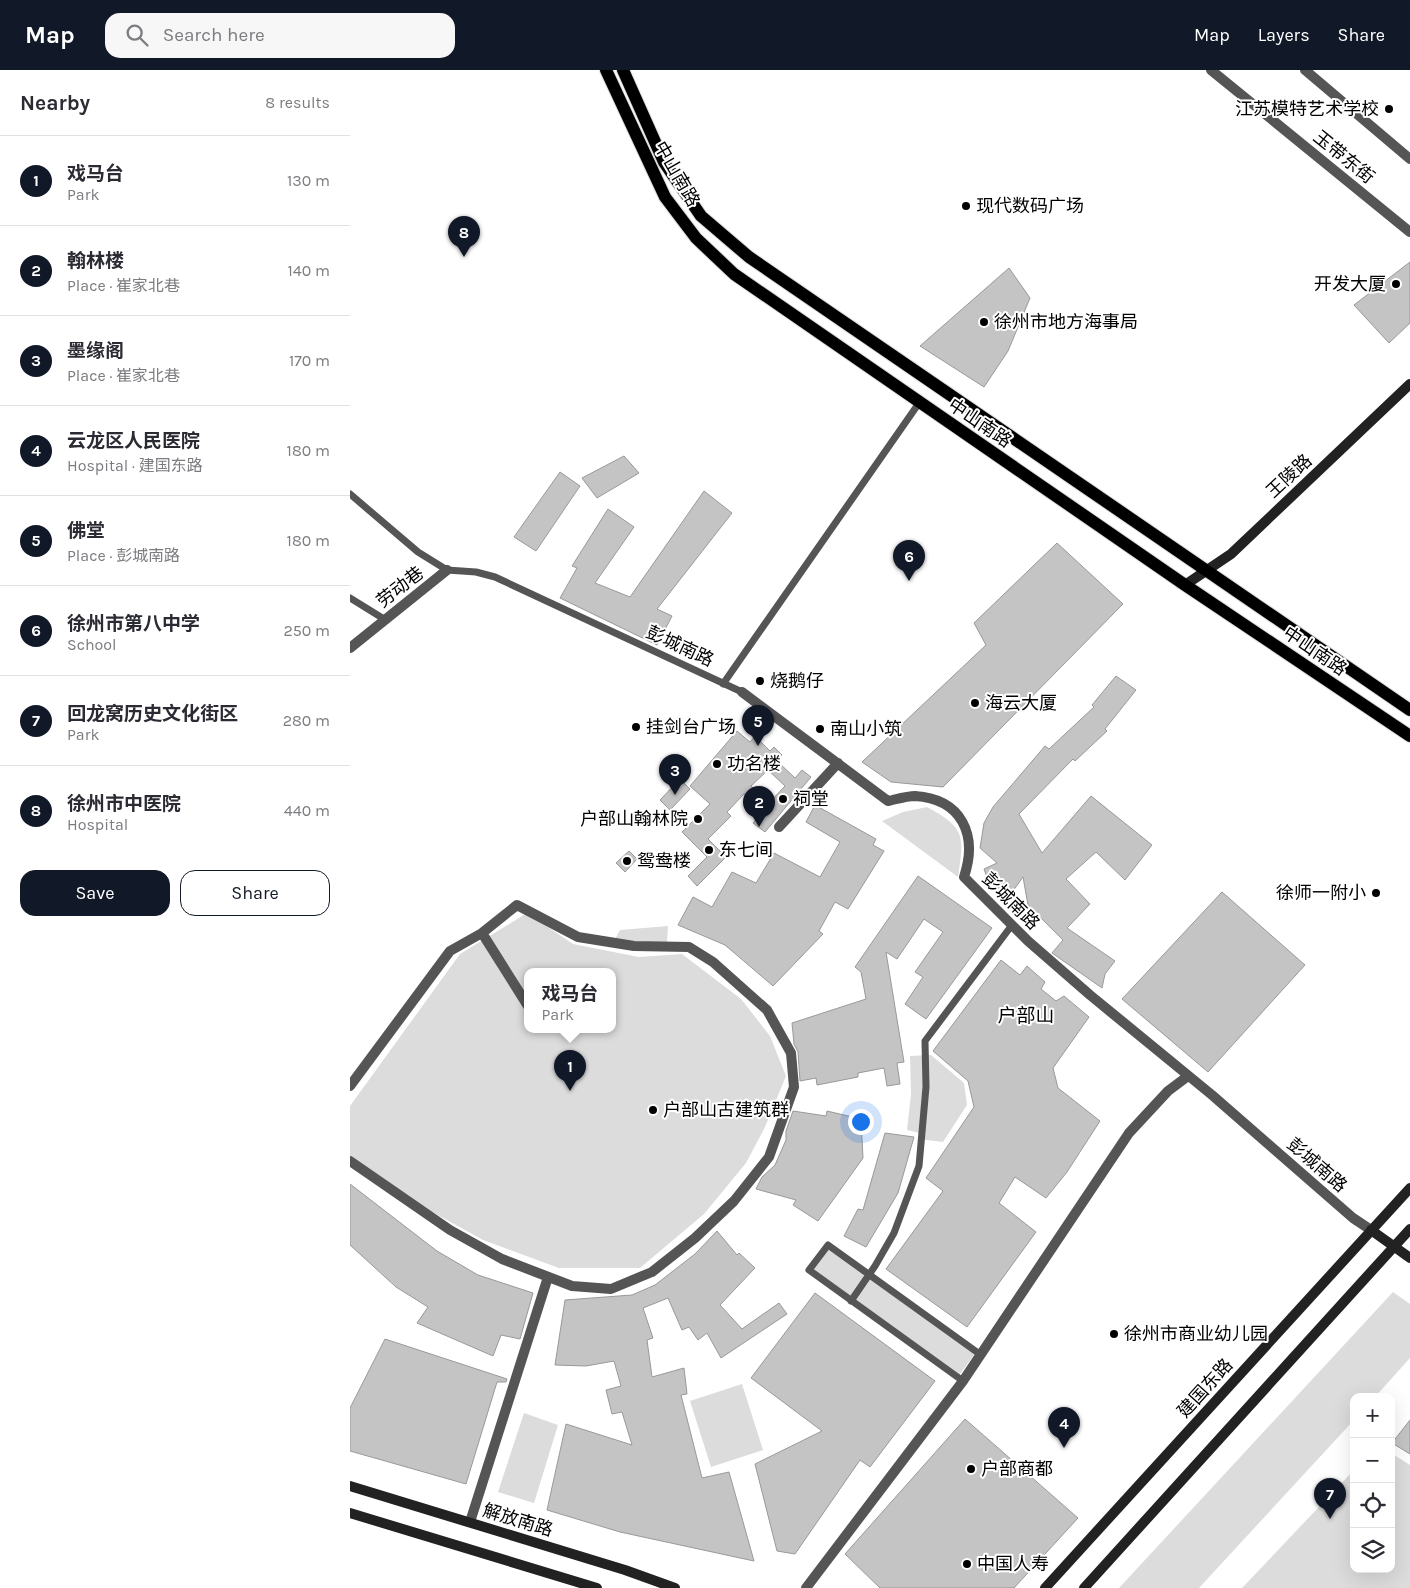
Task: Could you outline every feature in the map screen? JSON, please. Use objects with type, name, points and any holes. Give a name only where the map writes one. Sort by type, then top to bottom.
[{"type":"main road","name":"中山南路","points":[[606,70],[665,197],[696,238],[734,274],[1185,585],[1410,736]]},
{"type":"main road","name":"中山南路","points":[[623,70],[664,162],[701,216],[749,258],[1204,571],[1410,710]]},
{"type":"main road","name":"王陵路","points":[[1185,585],[1231,554],[1410,384]]},
{"type":"main road","name":"建国东路","points":[[1045,1588],[1410,1188]]},
{"type":"main road","points":[[1084,1588],[1410,1229]]},
{"type":"main road","points":[[1371,1230],[1410,1258]]},
{"type":"main road","name":"解放南路","points":[[350,1486],[625,1570],[675,1588]]},
{"type":"main road","points":[[350,1512],[597,1588]]},
{"type":"street","name":"玉带东街","points":[[1211,70],[1410,232]]},
{"type":"street","points":[[1305,70],[1410,159]]},
{"type":"street","name":"劳动巷","points":[[350,648],[447,570]]},
{"type":"street","name":"彭城南路","points":[[742,692],[888,800],[914,796],[940,801],[952,808],[963,821],[970,844],[968,864],[964,877],[1012,925],[1090,995],[1188,1076],[1353,1218],[1371,1230]]},
{"type":"street","points":[[778,827],[838,763]]},
{"type":"street","points":[[350,1086],[450,951],[482,933],[518,905],[578,937],[634,946],[689,947],[713,962],[767,1010],[791,1053],[794,1087],[769,1157],[734,1200],[695,1238],[652,1272],[611,1289],[572,1286],[502,1259],[450,1230],[350,1161]]},
{"type":"street","points":[[482,933],[524,1000]]},
{"type":"street","points":[[806,1588],[963,1381],[1129,1133],[1168,1091],[1188,1076]]},
{"type":"street","points":[[470,1522],[548,1277]]},
{"type":"lane","points":[[723,684],[919,403]]},
{"type":"lane","name":"彭城南路","points":[[350,494],[418,552],[447,570],[476,572],[495,577],[742,692]]},
{"type":"lane","points":[[350,598],[384,619]]},
{"type":"lane","points":[[851,1300],[870,1275],[894,1233],[919,1166],[926,1087],[925,1040],[1012,925]]},
{"type":"lane","points":[[963,1381],[809,1270],[828,1245],[980,1355]]},
{"type":"shaded area","points":[[927,807],[949,821],[959,834],[961,852],[958,877],[882,821],[903,812]]},
{"type":"shaded area","points":[[527,913],[573,944],[639,957],[682,954],[741,999],[770,1036],[786,1076],[765,1127],[746,1163],[704,1214],[640,1268],[559,1268],[483,1240],[427,1209],[350,1156],[350,1106],[460,954]]},
{"type":"shaded area","points":[[668,926],[667,943],[639,943],[615,939],[620,930]]},
{"type":"shaded area","points":[[931,1055],[964,1083],[967,1105],[943,1142],[918,1139],[919,1133],[907,1130],[911,1094],[910,1056]]},
{"type":"shaded area","points":[[828,1245],[976,1352],[958,1377],[809,1270]]},
{"type":"shaded area","points":[[1393,1292],[1410,1304],[1410,1358],[1379,1393],[1350,1393],[1350,1424],[1199,1588],[1119,1588]]},
{"type":"shaded area","points":[[742,1384],[763,1450],[711,1467],[690,1401]]},
{"type":"shaded area","points":[[524,1413],[558,1425],[534,1503],[498,1492]]},
{"type":"shaded area","points":[[1395,1456],[1410,1465],[1410,1588],[1242,1588],[1350,1474],[1350,1573],[1395,1573]]},
{"type":"building","name":"开发大厦","points":[[1410,262],[1410,323],[1389,343],[1354,305]]},
{"type":"building","name":"徐州市地方海事局","points":[[1009,268],[1030,298],[1008,351],[984,387],[920,346]]},
{"type":"building","points":[[624,456],[639,473],[597,498],[582,478]]},
{"type":"building","points":[[560,472],[580,486],[536,551],[514,537]]},
{"type":"building","points":[[704,491],[732,513],[657,609],[672,616],[657,645],[560,598],[577,568],[572,566],[608,509],[634,527],[595,583],[630,597]]},
{"type":"building","name":"海云大厦","points":[[1057,543],[1123,604],[943,787],[891,782],[862,762],[986,645],[974,623]]},
{"type":"building","points":[[1116,676],[1136,690],[1105,729],[1107,731],[1075,761],[1073,759],[1019,814],[1042,853],[1091,796],[1152,845],[1125,880],[1096,852],[1066,879],[1090,904],[1067,928],[1115,961],[1105,974],[1102,988],[1052,953],[1063,940],[1028,905],[1023,877],[1005,902],[991,888],[984,869],[997,863],[980,848],[984,823],[993,807],[1045,746],[1049,749],[1094,707],[1092,705]]},
{"type":"building","points":[[737,731],[750,742],[755,736],[770,751],[774,747],[782,755],[776,760],[795,778],[802,770],[811,777],[765,832],[753,823],[763,812],[744,794],[727,812],[731,816],[708,839],[726,857],[697,886],[688,876],[707,857],[682,832],[710,804],[690,786]],"holes":[[[768,770],[785,786],[769,803],[751,786]]]},
{"type":"building","points":[[680,779],[690,789],[670,810],[660,800]]},
{"type":"building","points":[[815,805],[876,839],[873,845],[884,851],[848,909],[835,902],[819,931],[823,934],[773,986],[725,945],[678,925],[693,897],[712,907],[732,872],[756,883],[774,853],[820,877],[840,842],[806,822]]},
{"type":"building","name":"鸳鸯楼","points":[[629,851],[637,859],[625,872],[616,863]]},
{"type":"building","points":[[918,876],[992,928],[926,1019],[905,1004],[923,977],[915,972],[943,932],[924,919],[897,959],[886,952],[904,1062],[897,1063],[900,1084],[887,1086],[884,1068],[858,1073],[858,1077],[817,1085],[816,1078],[800,1081],[798,1052],[794,1044],[792,1023],[866,999],[861,972],[855,967]]},
{"type":"building","points":[[1222,892],[1305,965],[1208,1072],[1122,999]]},
{"type":"building","points":[[1001,960],[1020,975],[1027,966],[1045,982],[1041,989],[1056,1001],[1064,996],[1089,1017],[1053,1068],[1058,1088],[1100,1121],[1067,1172],[1046,1198],[1015,1177],[999,1203],[1036,1232],[967,1327],[886,1269],[943,1191],[926,1178],[974,1107],[968,1081],[933,1051]]},
{"type":"building","points":[[793,1111],[826,1116],[827,1111],[861,1119],[863,1158],[818,1221],[793,1205],[796,1200],[756,1189],[762,1177],[775,1165],[786,1140],[786,1131]]},
{"type":"building","points":[[885,1133],[914,1137],[898,1193],[866,1247],[844,1236],[858,1209],[863,1210]]},
{"type":"building","points":[[350,1184],[437,1251],[478,1275],[533,1293],[520,1339],[501,1335],[493,1356],[417,1323],[428,1307],[396,1287],[350,1245]]},
{"type":"building","points":[[717,1231],[737,1255],[739,1253],[755,1268],[720,1305],[742,1329],[779,1303],[787,1314],[721,1358],[707,1333],[698,1340],[689,1327],[682,1330],[668,1298],[643,1308],[653,1338],[647,1340],[652,1377],[684,1368],[687,1394],[681,1395],[702,1478],[729,1472],[754,1561],[620,1532],[547,1510],[566,1424],[632,1445],[622,1412],[612,1414],[606,1390],[621,1386],[614,1361],[586,1366],[555,1365],[565,1300],[632,1295],[655,1285],[695,1254]]},
{"type":"building","points":[[815,1293],[935,1381],[870,1467],[860,1460],[795,1554],[777,1551],[755,1464],[822,1431],[751,1378]]},
{"type":"building","points":[[385,1339],[507,1379],[506,1382],[497,1382],[466,1484],[350,1451],[350,1408]]},
{"type":"building","name":"户部商都","points":[[965,1419],[1078,1518],[1014,1588],[880,1588],[845,1554]]},
{"type":"building","points":[[1410,1420],[1410,1454],[1395,1445],[1395,1439]]},
{"type":"place","name":"江苏模特艺术学校","points":[[1389,109]]},
{"type":"place","name":"现代数码广场","points":[[966,206]]},
{"type":"place","name":"徐州市中医院","points":[[464,257]]},
{"type":"place","name":"开发大厦","points":[[1396,284]]},
{"type":"place","name":"徐州市地方海事局","points":[[984,322]]},
{"type":"place","name":"徐州市第八中学","points":[[909,581]]},
{"type":"place","name":"烧鹅仔","points":[[760,681]]},
{"type":"place","name":"海云大厦","points":[[975,703]]},
{"type":"place","name":"挂剑台广场","points":[[636,727]]},
{"type":"place","name":"南山小筑","points":[[820,729]]},
{"type":"place","name":"佛堂","points":[[758,746]]},
{"type":"place","name":"功名楼","points":[[717,764]]},
{"type":"place","name":"墨缘阁","points":[[675,795]]},
{"type":"place","name":"祠堂","points":[[783,799]]},
{"type":"place","name":"户部山翰林院","points":[[698,819]]},
{"type":"place","name":"翰林楼","points":[[759,827]]},
{"type":"place","name":"东七间","points":[[709,850]]},
{"type":"place","name":"鸳鸯楼","points":[[627,861]]},
{"type":"place","name":"徐师一附小","points":[[1376,893]]},
{"type":"place","name":"戏马台","points":[[570,1091]]},
{"type":"place","name":"户部山古建筑群","points":[[653,1110]]},
{"type":"place","name":"徐州市商业幼儿园","points":[[1114,1334]]},
{"type":"place","name":"云龙区人民医院","points":[[1064,1448]]},
{"type":"place","name":"户部商都","points":[[971,1469]]},
{"type":"place","name":"回龙窝历史文化街区","points":[[1330,1519]]},
{"type":"place","name":"中国人寿","points":[[967,1564]]},
{"type":"district","name":"户部山","points":[[1026,1016]]}]
